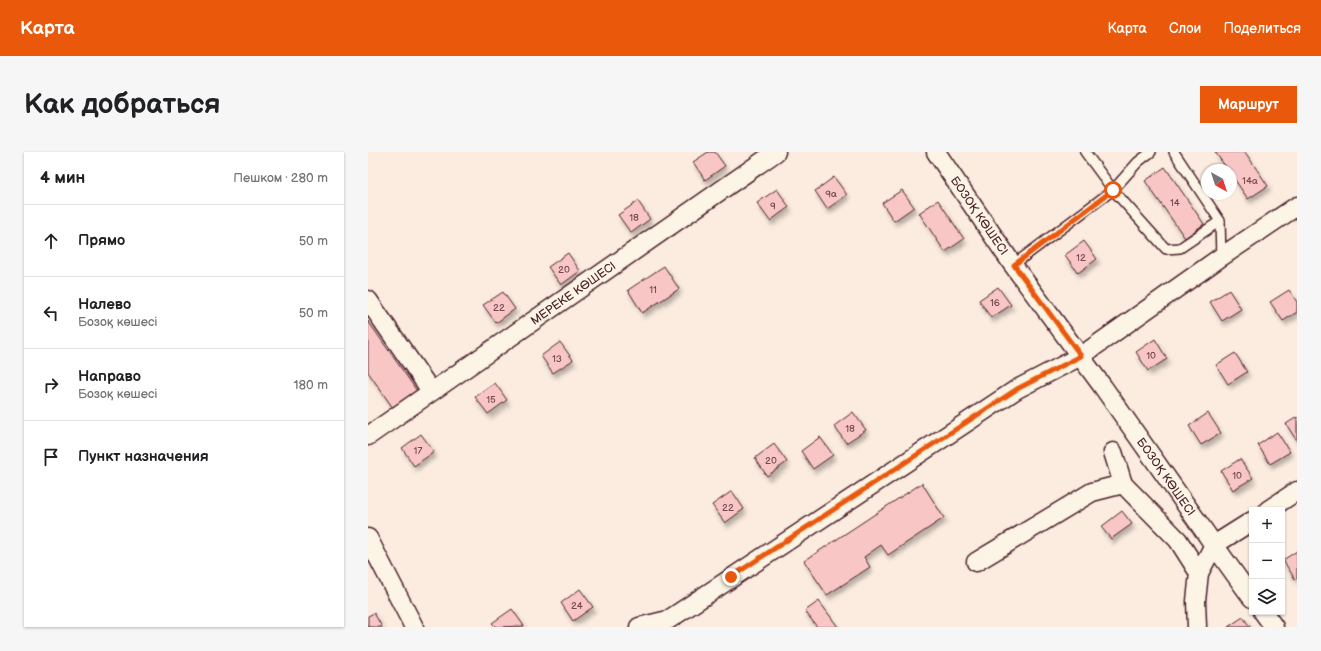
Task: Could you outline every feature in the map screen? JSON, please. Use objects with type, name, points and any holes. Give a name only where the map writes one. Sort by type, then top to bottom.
[{"type":"street","name":"МЕРЕКЕ КӨШЕСІ","points":[[369,435],[776,152]]},
{"type":"street","name":"БОЗОҚ КӨШЕСІ","points":[[936,152],[1014,265],[1081,356],[1249,594]]},
{"type":"street","points":[[639,627],[671,623],[1017,389],[1081,356],[1221,257],[1297,206]]},
{"type":"street","points":[[368,300],[431,391]]},
{"type":"street","points":[[1113,452],[1123,484],[1178,540],[1199,573]]},
{"type":"street","points":[[976,562],[1092,492],[1123,484]]},
{"type":"street","points":[[1273,507],[1297,491]]},
{"type":"street","points":[[1197,627],[1196,601],[1199,573],[1214,545],[1249,522]]},
{"type":"street","points":[[368,538],[414,627]]},
{"type":"street","points":[[1265,615],[1274,627]]},
{"type":"lane","points":[[1084,152],[1113,190],[1166,249],[1180,248],[1220,220]]},
{"type":"lane","points":[[1014,265],[1113,190],[1138,162],[1151,152]]},
{"type":"lane","points":[[1174,152],[1220,220],[1221,257]]},
{"type":"building","points":[[708,152],[715,152],[725,166],[705,180],[693,162]]},
{"type":"building","points":[[1215,152],[1245,152],[1268,186],[1248,199],[1237,183],[1237,164],[1224,164]]},
{"type":"building","points":[[1165,167],[1204,224],[1185,238],[1145,181]]},
{"type":"building","points":[[834,177],[847,195],[827,209],[815,191]]},
{"type":"building","points":[[777,189],[789,207],[770,221],[757,203]]},
{"type":"building","points":[[902,190],[914,207],[894,221],[882,203]]},
{"type":"building","points":[[938,200],[964,239],[945,252],[919,213]]},
{"type":"building","points":[[638,201],[650,219],[631,233],[618,215]]},
{"type":"building","points":[[1084,241],[1097,259],[1078,273],[1065,255]]},
{"type":"building","points":[[568,253],[580,271],[561,285],[548,267]]},
{"type":"building","points":[[664,266],[679,289],[642,313],[628,290]]},
{"type":"building","points":[[998,287],[1011,305],[991,318],[979,300]]},
{"type":"building","points":[[1229,290],[1241,309],[1222,321],[1210,302]]},
{"type":"building","points":[[1289,290],[1297,302],[1297,312],[1283,321],[1270,302]]},
{"type":"building","points":[[503,292],[515,309],[496,323],[483,305]]},
{"type":"building","points":[[368,321],[417,391],[393,408],[368,372]]},
{"type":"building","points":[[1155,339],[1167,359],[1148,371],[1136,352]]},
{"type":"building","points":[[560,342],[573,360],[553,373],[541,356]]},
{"type":"building","points":[[1235,353],[1247,372],[1228,384],[1216,365]]},
{"type":"building","points":[[495,383],[507,400],[488,414],[475,397]]},
{"type":"building","points":[[853,412],[866,430],[846,443],[834,426]]},
{"type":"building","points":[[1208,413],[1221,433],[1201,445],[1189,426]]},
{"type":"building","points":[[1297,417],[1297,441],[1286,424]]},
{"type":"building","points":[[1277,432],[1290,452],[1270,464],[1258,445]]},
{"type":"building","points":[[421,434],[434,452],[414,466],[402,448]]},
{"type":"building","points":[[820,437],[833,455],[813,469],[801,451]]},
{"type":"building","points":[[774,444],[787,462],[767,476],[755,458]]},
{"type":"building","points":[[1240,459],[1253,478],[1233,490],[1221,471]]},
{"type":"building","points":[[922,483],[944,518],[888,555],[881,545],[864,557],[870,567],[827,595],[804,561]]},
{"type":"building","points":[[732,491],[744,509],[725,523],[712,505]]},
{"type":"building","points":[[1122,511],[1132,524],[1111,539],[1101,527]]},
{"type":"building","points":[[1297,551],[1297,578],[1295,579],[1285,563],[1285,559]]},
{"type":"building","points":[[580,589],[593,607],[573,621],[561,603]]},
{"type":"building","points":[[819,601],[838,627],[817,627],[805,611]]},
{"type":"building","points":[[512,609],[524,626],[496,627],[492,623]]},
{"type":"building","points":[[374,613],[382,627],[368,627],[368,616]]},
{"type":"building","points":[[1243,617],[1250,627],[1228,627]]},
{"type":"route","points":[[731,577],[1017,389],[1081,356],[1014,265],[1113,190]]}]
